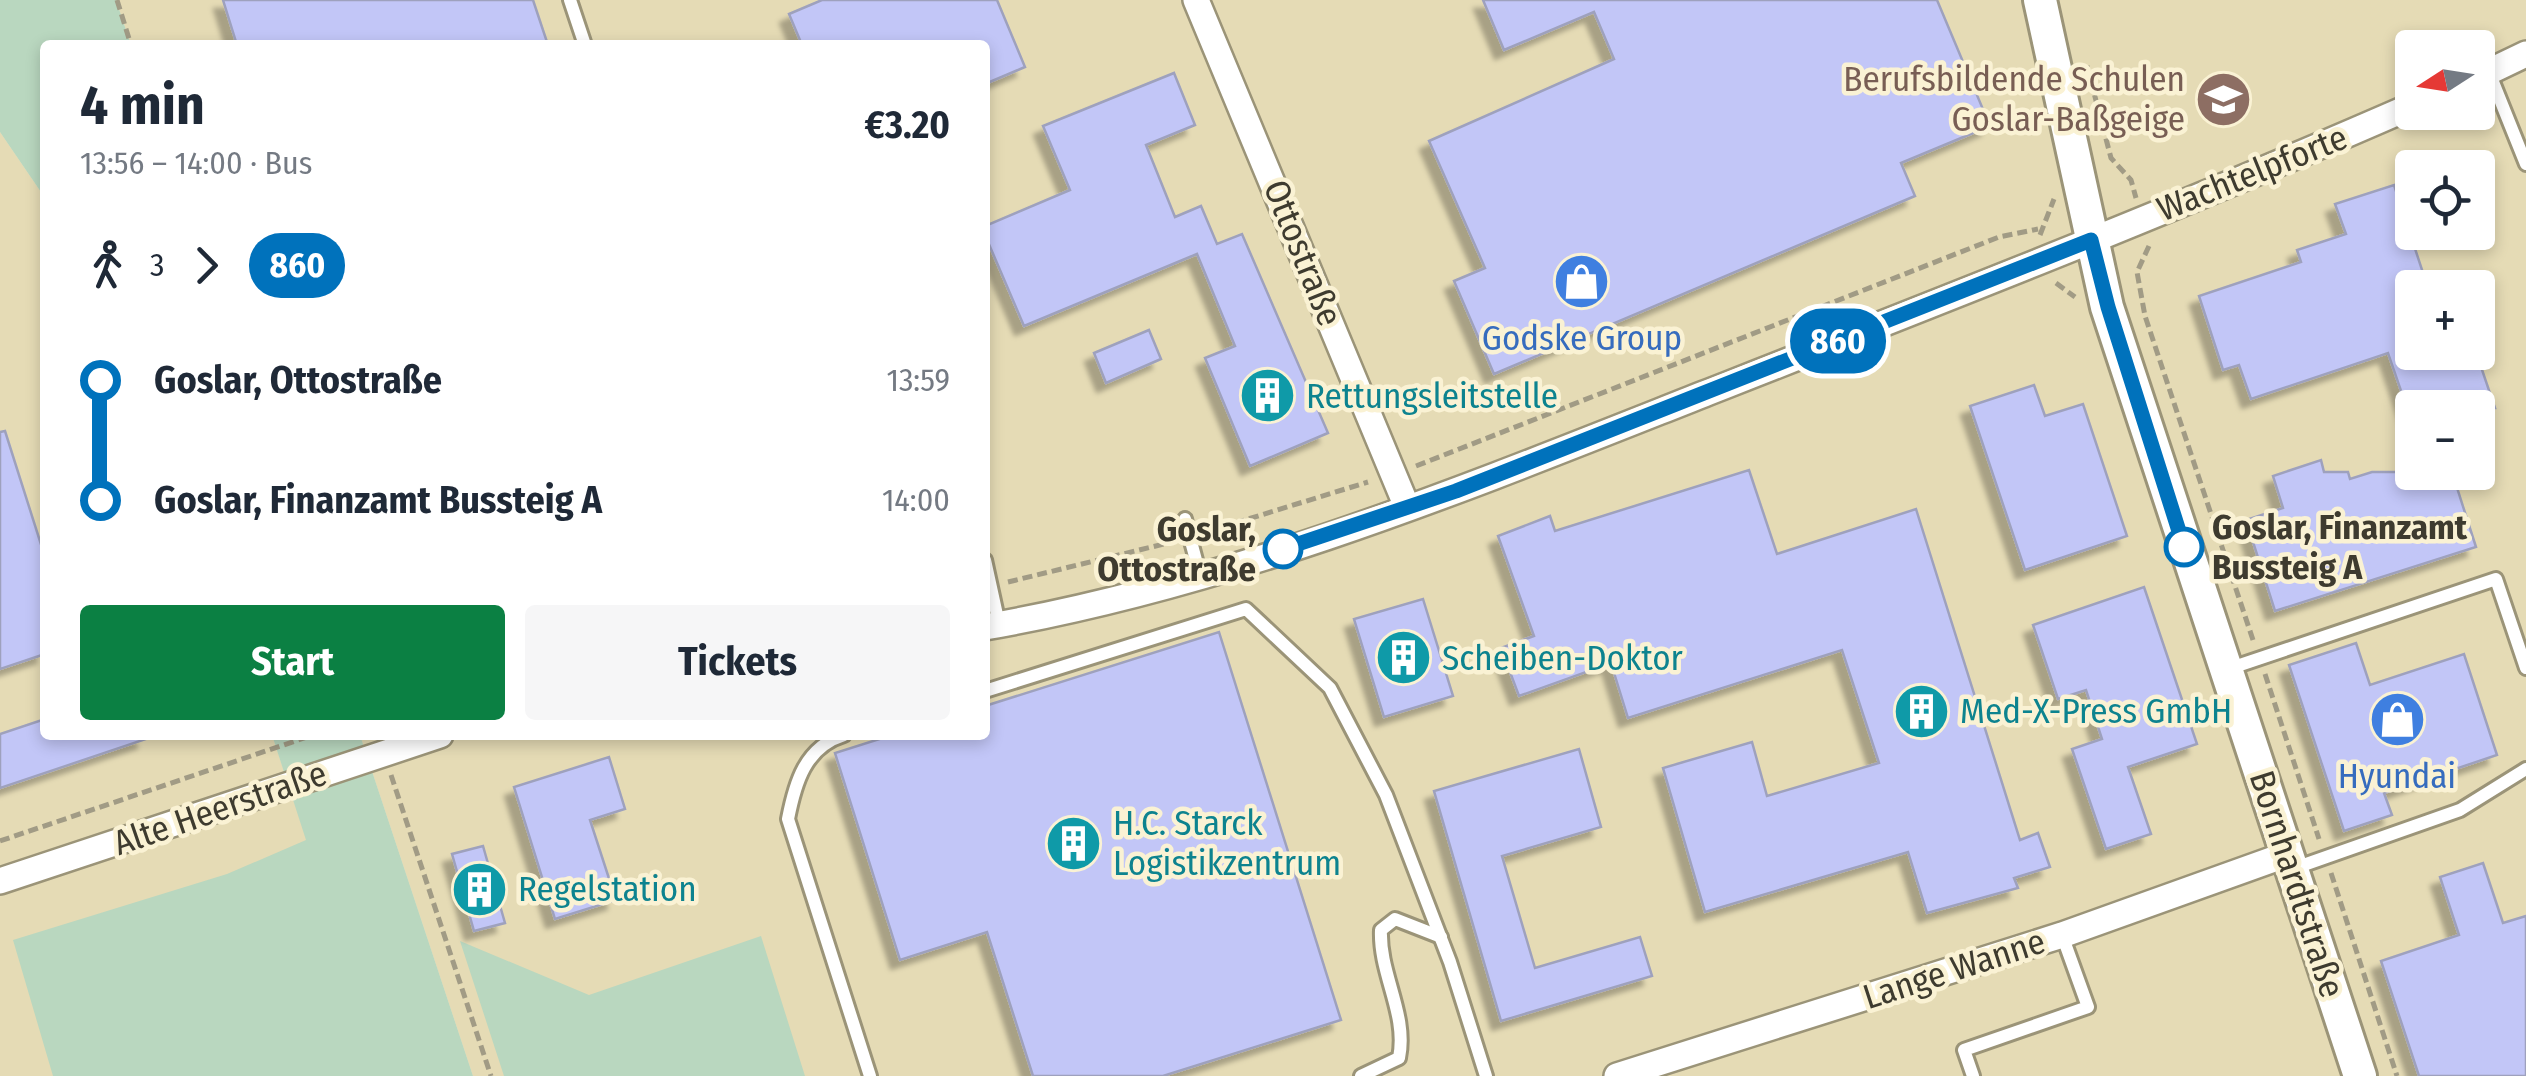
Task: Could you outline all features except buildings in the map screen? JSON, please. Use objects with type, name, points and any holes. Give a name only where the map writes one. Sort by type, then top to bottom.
[{"type":"street","name":"Ottostraße","points":[[1196,0],[1407,506]]},
{"type":"street","name":"Bornhardtstraße","points":[[2040,0],[2091,240],[2152,450],[2360,1076]]},
{"type":"street","points":[[2495,69],[2526,54]]},
{"type":"street","name":"Wachtelpforte","points":[[2091,240],[2395,113]]},
{"type":"street","points":[[992,626],[1082,610],[1200,575],[1510,470],[2091,240]]},
{"type":"street","name":"Alte Heerstraße","points":[[0,882],[424,740]]},
{"type":"street","name":"Lange Wanne","points":[[1617,1076],[2290,862]]},
{"type":"lane","points":[[570,0],[584,40]]},
{"type":"lane","points":[[2495,100],[2526,164]]},
{"type":"lane","points":[[1185,519],[1200,575]]},
{"type":"lane","points":[[2226,670],[2496,579],[2526,668]]},
{"type":"lane","points":[[990,581],[992,626]]},
{"type":"lane","points":[[990,689],[1246,610],[1330,688],[1386,795],[1441,937],[1486,1076]]},
{"type":"lane","points":[[827,740],[796,778],[788,820],[870,1076]]},
{"type":"lane","points":[[2290,862],[2460,810],[2526,769]]},
{"type":"lane","points":[[1361,1076],[1399,1058],[1404,1035],[1380,950],[1381,930],[1395,919],[1441,937]]},
{"type":"lane","points":[[1973,1076],[1964,1050],[2088,1007],[2062,935]]},
{"type":"path","points":[[117,0],[129,40]]},
{"type":"path","points":[[2083,53],[2111,158],[2131,180],[2142,217]]},
{"type":"path","points":[[991,585],[1190,537],[1394,474],[1508,434],[1999,237],[2038,230]]},
{"type":"path","points":[[0,841],[297,740]]},
{"type":"path","points":[[384,753],[491,1076]]},
{"type":"shaded area","points":[[116,0],[2526,0],[2526,1076],[473,1076],[362,740],[990,740],[990,40],[129,40]]},
{"type":"shaded area","points":[[0,132],[40,191],[40,740],[274,740],[307,840],[291,1076],[0,1076]]},
{"type":"green space","points":[[0,0],[116,0],[129,40],[40,40],[40,191],[0,132]]},
{"type":"green space","points":[[274,740],[362,740],[473,1076],[53,1076],[13,940],[227,874],[306,840]]},
{"type":"green space","points":[[761,936],[805,1076],[504,1076],[460,941],[589,995]]},
{"type":"bus line","name":"860","points":[[1283,549],[1456,491],[2091,240],[2108,307],[2184,547]]},
{"type":"place","name":"Berufsbildende Schulen Goslar-Baßgeige","points":[[2224,99]]},
{"type":"place","name":"Godske Group","points":[[1582,282]]},
{"type":"place","name":"Rettungsleitstelle","points":[[1267,396]]},
{"type":"place","name":"Goslar, Finanzamt Bussteig A","points":[[2184,547]]},
{"type":"place","name":"Goslar, Ottostraße","points":[[1283,549]]},
{"type":"place","name":"Scheiben-Doktor","points":[[1403,658]]},
{"type":"place","name":"Med-X-Press GmbH","points":[[1921,711]]},
{"type":"place","name":"Hyundai","points":[[2397,720]]},
{"type":"place","name":"H.C. Starck Logistikzentrum","points":[[1074,843]]},
{"type":"place","name":"Regelstation","points":[[479,889]]}]
